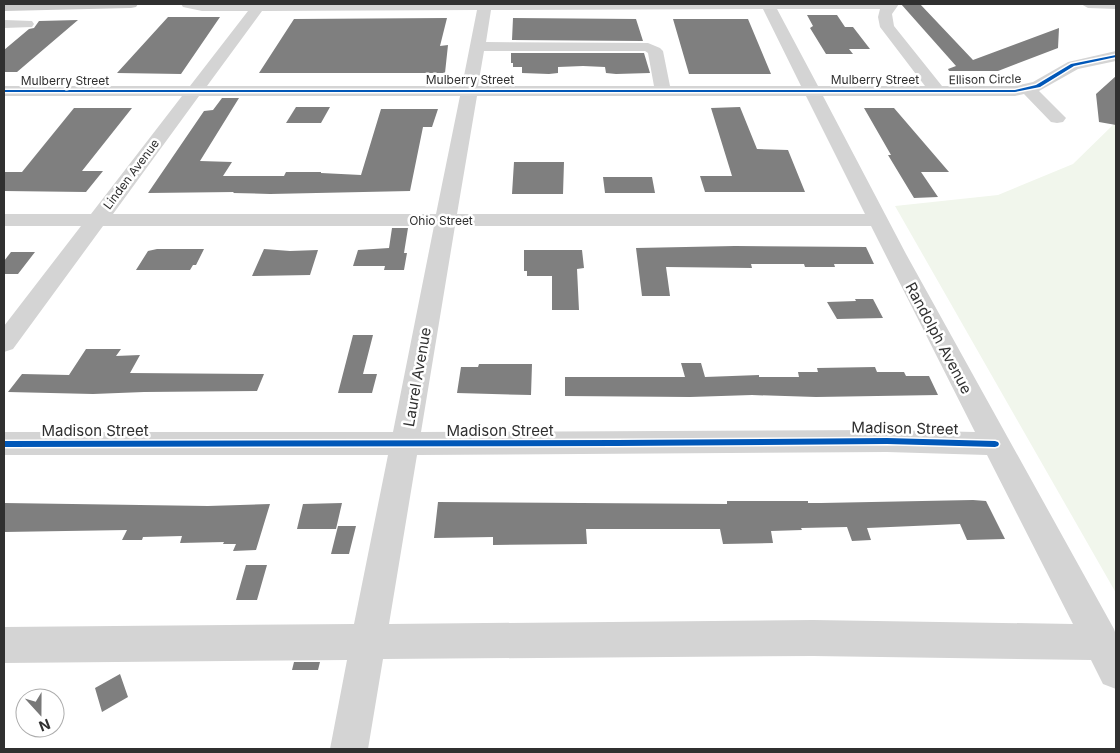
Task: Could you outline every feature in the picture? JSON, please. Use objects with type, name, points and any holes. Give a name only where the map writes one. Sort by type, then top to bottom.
[{"type":"main road","points":[[4,7],[131,4]]},
{"type":"street","points":[[188,4],[202,7],[891,5]]},
{"type":"street","points":[[1088,4],[1116,6]]},
{"type":"street","name":"Laurel Avenue","points":[[349,749],[485,5]]},
{"type":"street","name":"Randolph Avenue","points":[[767,5],[995,444],[1109,656]]},
{"type":"street","points":[[891,5],[885,15],[887,27],[937,90]]},
{"type":"street","name":"Linden Avenue","points":[[4,343],[258,7]]},
{"type":"street","points":[[4,24],[27,24]]},
{"type":"street","points":[[477,46],[648,47],[655,51],[664,91]]},
{"type":"street","name":"Ellison Circle","points":[[937,90],[1028,89],[1045,83],[1073,65],[1116,56]]},
{"type":"street","points":[[1028,89],[1057,118]]},
{"type":"street","name":"Mulberry Street","points":[[4,91],[937,90]]},
{"type":"street","name":"Ohio Street","points":[[4,220],[878,220]]},
{"type":"street","name":"Madison Street","points":[[4,444],[405,444],[887,440],[995,444]]},
{"type":"street","points":[[4,645],[803,638],[1109,656]]},
{"type":"shaded area","points":[[1116,122],[1116,593],[895,206],[998,195],[1073,164]]},
{"type":"building","points":[[901,4],[920,4],[973,60],[1059,28],[1058,48],[998,71],[949,71],[948,69],[956,66]]},
{"type":"building","points":[[807,15],[837,15],[845,27],[853,27],[870,49],[849,49],[853,54],[826,54],[810,28],[813,26]]},
{"type":"building","points":[[168,17],[220,17],[181,74],[117,73]]},
{"type":"building","points":[[447,18],[440,46],[448,45],[445,73],[259,73],[294,19]]},
{"type":"building","points":[[513,18],[636,19],[643,41],[512,40]]},
{"type":"building","points":[[673,19],[748,19],[771,74],[689,74]]},
{"type":"building","points":[[78,20],[17,72],[4,72],[4,50],[29,29],[34,28],[39,21]]},
{"type":"building","points":[[511,53],[644,53],[650,73],[606,73],[605,67],[583,66],[558,67],[558,73],[522,73],[522,67],[513,67]]},
{"type":"building","points":[[1116,76],[1116,125],[1099,122],[1096,94]]},
{"type":"building","points":[[222,98],[239,98],[200,161],[232,162],[223,176],[284,176],[286,172],[361,175],[381,109],[438,109],[432,127],[423,127],[410,191],[270,194],[234,192],[148,193],[204,111],[213,110]]},
{"type":"building","points":[[296,107],[330,107],[321,123],[286,123]]},
{"type":"building","points":[[740,107],[757,149],[788,150],[805,192],[705,192],[700,176],[732,176],[711,108]]},
{"type":"building","points":[[74,108],[132,108],[82,171],[103,171],[86,192],[4,191],[4,172],[22,172]]},
{"type":"building","points":[[864,108],[894,108],[949,172],[921,172],[938,197],[914,198],[888,155],[891,155]]},
{"type":"building","points":[[514,162],[564,162],[563,194],[512,194]]},
{"type":"building","points":[[603,177],[652,177],[655,193],[605,193]]},
{"type":"building","points":[[392,228],[408,228],[404,253],[407,253],[404,270],[384,270],[385,266],[353,266],[358,250],[389,248]]},
{"type":"building","points":[[735,246],[866,247],[874,264],[834,264],[835,267],[805,267],[804,264],[751,264],[752,268],[666,267],[670,296],[642,296],[636,248]]},
{"type":"building","points":[[157,249],[204,249],[196,265],[193,265],[190,270],[136,270],[148,251]]},
{"type":"building","points":[[264,249],[290,251],[318,250],[310,275],[252,276]]},
{"type":"building","points":[[524,250],[582,250],[584,268],[577,269],[579,310],[552,310],[552,276],[527,276],[527,271],[524,271]]},
{"type":"building","points":[[11,252],[35,252],[18,274],[4,274],[4,261]]},
{"type":"building","points":[[855,299],[873,299],[883,318],[837,319],[827,302],[856,301]]},
{"type":"building","points":[[353,335],[373,335],[363,374],[377,374],[372,393],[338,393]]},
{"type":"building","points":[[86,349],[121,349],[116,356],[140,355],[130,373],[264,374],[257,391],[93,394],[8,392],[22,374],[69,375]]},
{"type":"building","points":[[681,363],[701,363],[705,377],[759,375],[759,377],[799,377],[798,372],[818,372],[817,368],[875,367],[877,372],[904,372],[906,376],[929,376],[938,395],[816,397],[752,395],[690,397],[565,396],[565,377],[685,377]]},
{"type":"building","points":[[479,364],[532,364],[531,395],[457,393],[461,367],[478,367]]},
{"type":"building","points":[[727,501],[808,501],[808,503],[821,503],[986,501],[1005,539],[967,540],[960,524],[867,528],[871,540],[852,541],[847,527],[771,531],[773,543],[723,544],[720,529],[586,529],[587,544],[493,545],[493,537],[434,538],[438,502],[727,504]]},
{"type":"building","points":[[4,503],[208,506],[270,504],[256,550],[233,551],[236,544],[223,544],[224,542],[180,543],[182,536],[143,537],[142,540],[122,540],[127,530],[4,532]]},
{"type":"building","points":[[342,503],[336,529],[297,529],[303,504]]},
{"type":"building","points":[[338,526],[356,526],[349,554],[331,554]]},
{"type":"building","points":[[246,565],[267,565],[257,600],[236,600]]},
{"type":"building","points":[[294,662],[320,662],[318,670],[292,670]]},
{"type":"building","points":[[120,674],[128,697],[102,712],[95,688]]},
{"type":"cycle path","points":[[4,91],[1015,91],[1038,86],[1073,65],[1116,56]]},
{"type":"cycle path","points":[[4,444],[887,441],[995,444]]}]
